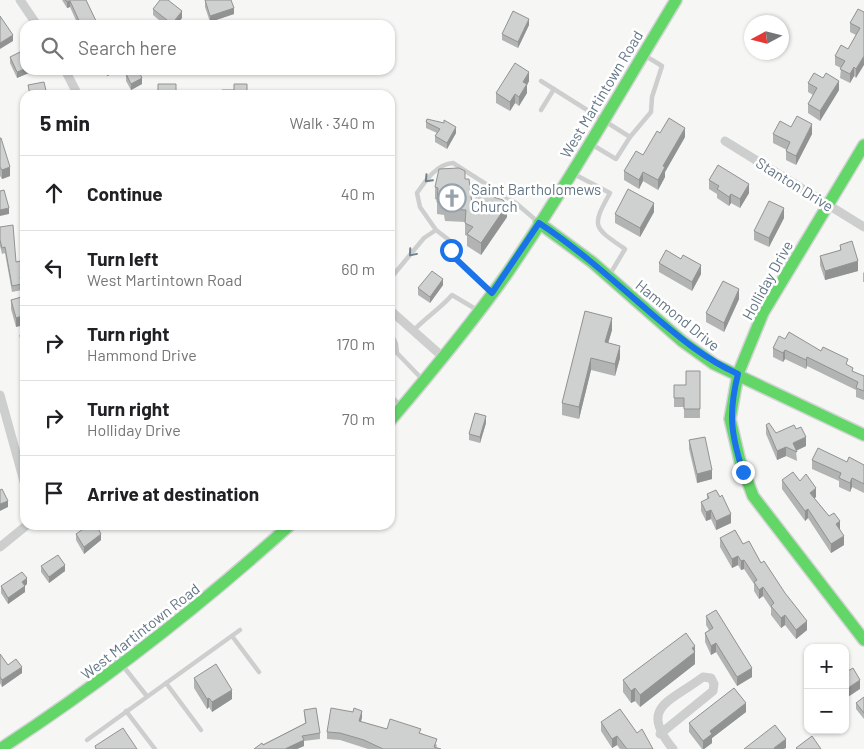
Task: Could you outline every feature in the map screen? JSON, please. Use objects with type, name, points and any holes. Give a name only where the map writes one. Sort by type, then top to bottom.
[{"type":"street","points":[[20,0],[34,20]]},
{"type":"street","name":"West Martintown Road","points":[[395,415],[444,358],[492,293],[539,223],[676,0]]},
{"type":"street","points":[[68,75],[75,90]]},
{"type":"street","name":"Stanton Drive","points":[[725,141],[864,227]]},
{"type":"street","name":"Holliday Drive","points":[[864,145],[763,314],[738,374],[731,404],[730,419],[740,461],[754,496],[864,640]]},
{"type":"street","name":"Hammond Drive","points":[[539,223],[608,276],[690,347],[714,364],[864,436]]},
{"type":"street","points":[[395,314],[444,358]]},
{"type":"street","points":[[0,395],[20,467]]},
{"type":"street","points":[[0,546],[21,530]]},
{"type":"street","name":"West Martintown Road","points":[[3,746],[78,698],[122,665],[204,601],[284,530]]},
{"type":"street","points":[[660,734],[713,691],[714,684],[711,678],[703,677],[664,705],[657,716],[660,734],[673,749]]},
{"type":"lane","points":[[589,143],[616,159],[630,137],[651,112],[652,97],[662,66],[643,54]]},
{"type":"lane","points":[[541,81],[630,137]]},
{"type":"lane","points":[[541,110],[554,89]]},
{"type":"lane","points":[[492,293],[455,258],[449,240],[436,230],[420,208],[417,194],[425,181],[444,164],[453,163],[517,204],[539,223]]},
{"type":"lane","points":[[571,172],[610,192],[597,217],[598,224],[602,233],[625,248],[608,276]]},
{"type":"lane","points":[[395,273],[424,238],[436,230]]},
{"type":"lane","points":[[414,331],[429,314],[438,311],[452,295],[479,311]]},
{"type":"lane","points":[[395,342],[397,353],[424,381]]},
{"type":"lane","points":[[395,400],[402,407]]},
{"type":"lane","points":[[87,740],[146,695],[166,683],[240,630]]},
{"type":"lane","points":[[232,636],[260,672]]},
{"type":"lane","points":[[122,665],[146,695]]},
{"type":"lane","points":[[166,683],[201,730]]},
{"type":"lane","points":[[126,711],[155,749]]},
{"type":"building","points":[[65,0],[86,0],[96,20],[79,20],[70,1],[67,2]]},
{"type":"building","points":[[160,0],[168,0],[182,11],[175,20],[167,20],[153,9]]},
{"type":"building","points":[[205,0],[231,0],[234,8],[210,16]]},
{"type":"building","points":[[858,9],[864,12],[864,56],[856,69],[854,67],[850,74],[840,69],[845,61],[835,56],[841,45],[848,49],[860,28],[850,23]]},
{"type":"building","points":[[513,11],[529,19],[518,42],[502,34]]},
{"type":"building","points":[[0,16],[13,35],[0,43]]},
{"type":"building","points":[[20,52],[20,71],[17,72],[10,57]]},
{"type":"building","points":[[515,63],[529,72],[523,82],[527,84],[519,97],[515,94],[510,102],[496,93]]},
{"type":"building","points":[[814,73],[823,78],[826,73],[839,81],[820,111],[808,104],[817,88],[808,83]]},
{"type":"building","points":[[126,75],[140,75],[142,78],[131,84]]},
{"type":"building","points":[[44,82],[46,90],[29,90],[28,85]]},
{"type":"building","points":[[158,84],[176,84],[176,90],[158,90]]},
{"type":"building","points":[[234,84],[247,84],[247,90],[234,90]]},
{"type":"building","points":[[797,116],[812,124],[796,156],[786,151],[790,142],[773,134],[780,121],[791,127]]},
{"type":"building","points":[[669,118],[685,128],[663,166],[665,167],[658,180],[643,172],[639,180],[624,171],[636,151],[643,155],[657,131],[660,133]]},
{"type":"building","points":[[427,119],[444,123],[444,120],[456,127],[447,143],[435,136],[440,129],[426,122]]},
{"type":"building","points":[[0,138],[10,167],[2,170],[0,167]]},
{"type":"building","points":[[718,165],[749,184],[740,199],[731,194],[729,197],[717,189],[719,186],[709,180]]},
{"type":"building","points":[[459,168],[465,171],[465,179],[469,179],[472,204],[482,189],[493,197],[503,200],[507,205],[481,243],[467,234],[473,227],[465,223],[466,210],[445,209],[444,203],[437,202],[438,188],[435,187],[439,169]]},
{"type":"building","points":[[628,189],[654,203],[640,228],[615,214]]},
{"type":"building","points":[[4,190],[9,208],[0,210],[0,191]]},
{"type":"building","points":[[769,201],[784,208],[769,238],[754,231]]},
{"type":"building","points":[[13,225],[16,262],[20,261],[20,284],[12,286],[5,247],[2,248],[0,240],[0,227]]},
{"type":"building","points":[[852,241],[858,261],[825,271],[820,256],[841,250],[840,245]]},
{"type":"building","points":[[666,250],[681,259],[683,255],[701,265],[692,282],[659,263]]},
{"type":"building","points":[[432,271],[443,279],[430,297],[418,288]]},
{"type":"building","points":[[723,281],[739,289],[724,323],[706,313]]},
{"type":"building","points":[[20,297],[20,317],[16,318],[11,300]]},
{"type":"building","points":[[585,311],[612,318],[605,342],[620,346],[615,364],[591,358],[579,407],[562,403]]},
{"type":"building","points":[[789,332],[821,351],[823,347],[848,359],[846,364],[853,368],[852,371],[864,376],[864,391],[856,388],[858,382],[807,357],[806,360],[785,350],[783,353],[773,348],[779,336],[785,339]]},
{"type":"building","points":[[686,371],[700,371],[700,409],[684,409],[684,398],[674,398],[674,385],[686,385]]},
{"type":"building","points":[[475,413],[486,416],[480,437],[469,434]]},
{"type":"building","points":[[769,423],[776,433],[794,425],[796,429],[801,427],[806,437],[793,443],[797,452],[786,447],[777,451],[766,425]]},
{"type":"building","points":[[705,437],[712,470],[697,474],[689,440]]},
{"type":"building","points":[[818,448],[847,462],[849,457],[864,465],[864,484],[852,478],[850,483],[839,478],[841,473],[812,460]]},
{"type":"building","points":[[793,472],[800,481],[806,474],[816,488],[810,493],[829,516],[834,513],[840,521],[836,524],[844,536],[831,544],[808,509],[805,511],[782,480]]},
{"type":"building","points":[[2,489],[8,501],[0,504],[0,490]]},
{"type":"building","points":[[716,490],[720,497],[722,495],[731,514],[716,521],[711,510],[706,512],[701,502],[709,498],[707,494]]},
{"type":"building","points":[[82,530],[99,530],[101,534],[84,547],[76,534]]},
{"type":"building","points":[[735,530],[743,544],[749,541],[761,563],[764,561],[785,593],[807,621],[796,630],[785,615],[781,618],[771,606],[774,603],[763,587],[759,590],[754,582],[757,580],[744,560],[741,561],[738,556],[732,559],[720,538]]},
{"type":"building","points":[[58,555],[65,565],[49,577],[41,566]]},
{"type":"building","points":[[22,572],[27,578],[22,582],[25,586],[8,598],[1,586]]},
{"type":"building","points":[[716,610],[752,668],[737,677],[716,643],[711,646],[705,633],[713,628],[706,616]]},
{"type":"building","points":[[686,633],[695,646],[692,648],[695,652],[640,695],[635,688],[631,691],[623,680]]},
{"type":"building","points":[[0,654],[8,665],[16,659],[22,667],[2,680],[0,677]]},
{"type":"building","points":[[216,664],[232,690],[212,702],[209,698],[207,699],[194,678]]},
{"type":"building","points":[[853,668],[860,680],[849,687],[849,670]]},
{"type":"building","points":[[734,688],[746,703],[710,731],[712,734],[703,741],[689,723]]},
{"type":"building","points":[[864,697],[864,713],[856,703]]},
{"type":"building","points":[[316,708],[320,733],[302,736],[304,740],[285,749],[254,749],[262,743],[263,745],[306,723],[304,710]]},
{"type":"building","points":[[331,708],[353,712],[354,708],[362,711],[359,721],[387,729],[390,719],[421,729],[419,733],[437,739],[434,747],[441,749],[383,749],[364,740],[340,733],[327,732]]},
{"type":"building","points":[[620,709],[637,733],[642,729],[653,749],[627,749],[617,736],[612,739],[601,722]]},
{"type":"building","points":[[775,725],[786,739],[775,749],[744,749]]},
{"type":"building","points":[[123,728],[137,749],[96,749],[95,746]]},
{"type":"building","points":[[812,736],[821,749],[796,748]]},
{"type":"traffic: fast","points":[[395,415],[450,350],[506,275],[572,173],[676,0]]},
{"type":"traffic: fast","points":[[864,145],[763,313],[738,374],[730,419],[740,461],[753,496],[864,640]]},
{"type":"traffic: fast","points":[[539,223],[592,262],[682,341],[714,364],[864,435]]},
{"type":"traffic: fast","points":[[0,749],[38,724],[150,643],[284,530]]},
{"type":"place","name":"Saint Bartholomews Church","points":[[452,198]]},
{"type":"route","points":[[451,250],[455,258],[492,293],[539,223],[550,230],[592,262],[682,341],[714,364],[738,374],[731,404],[730,419],[743,472]]}]
